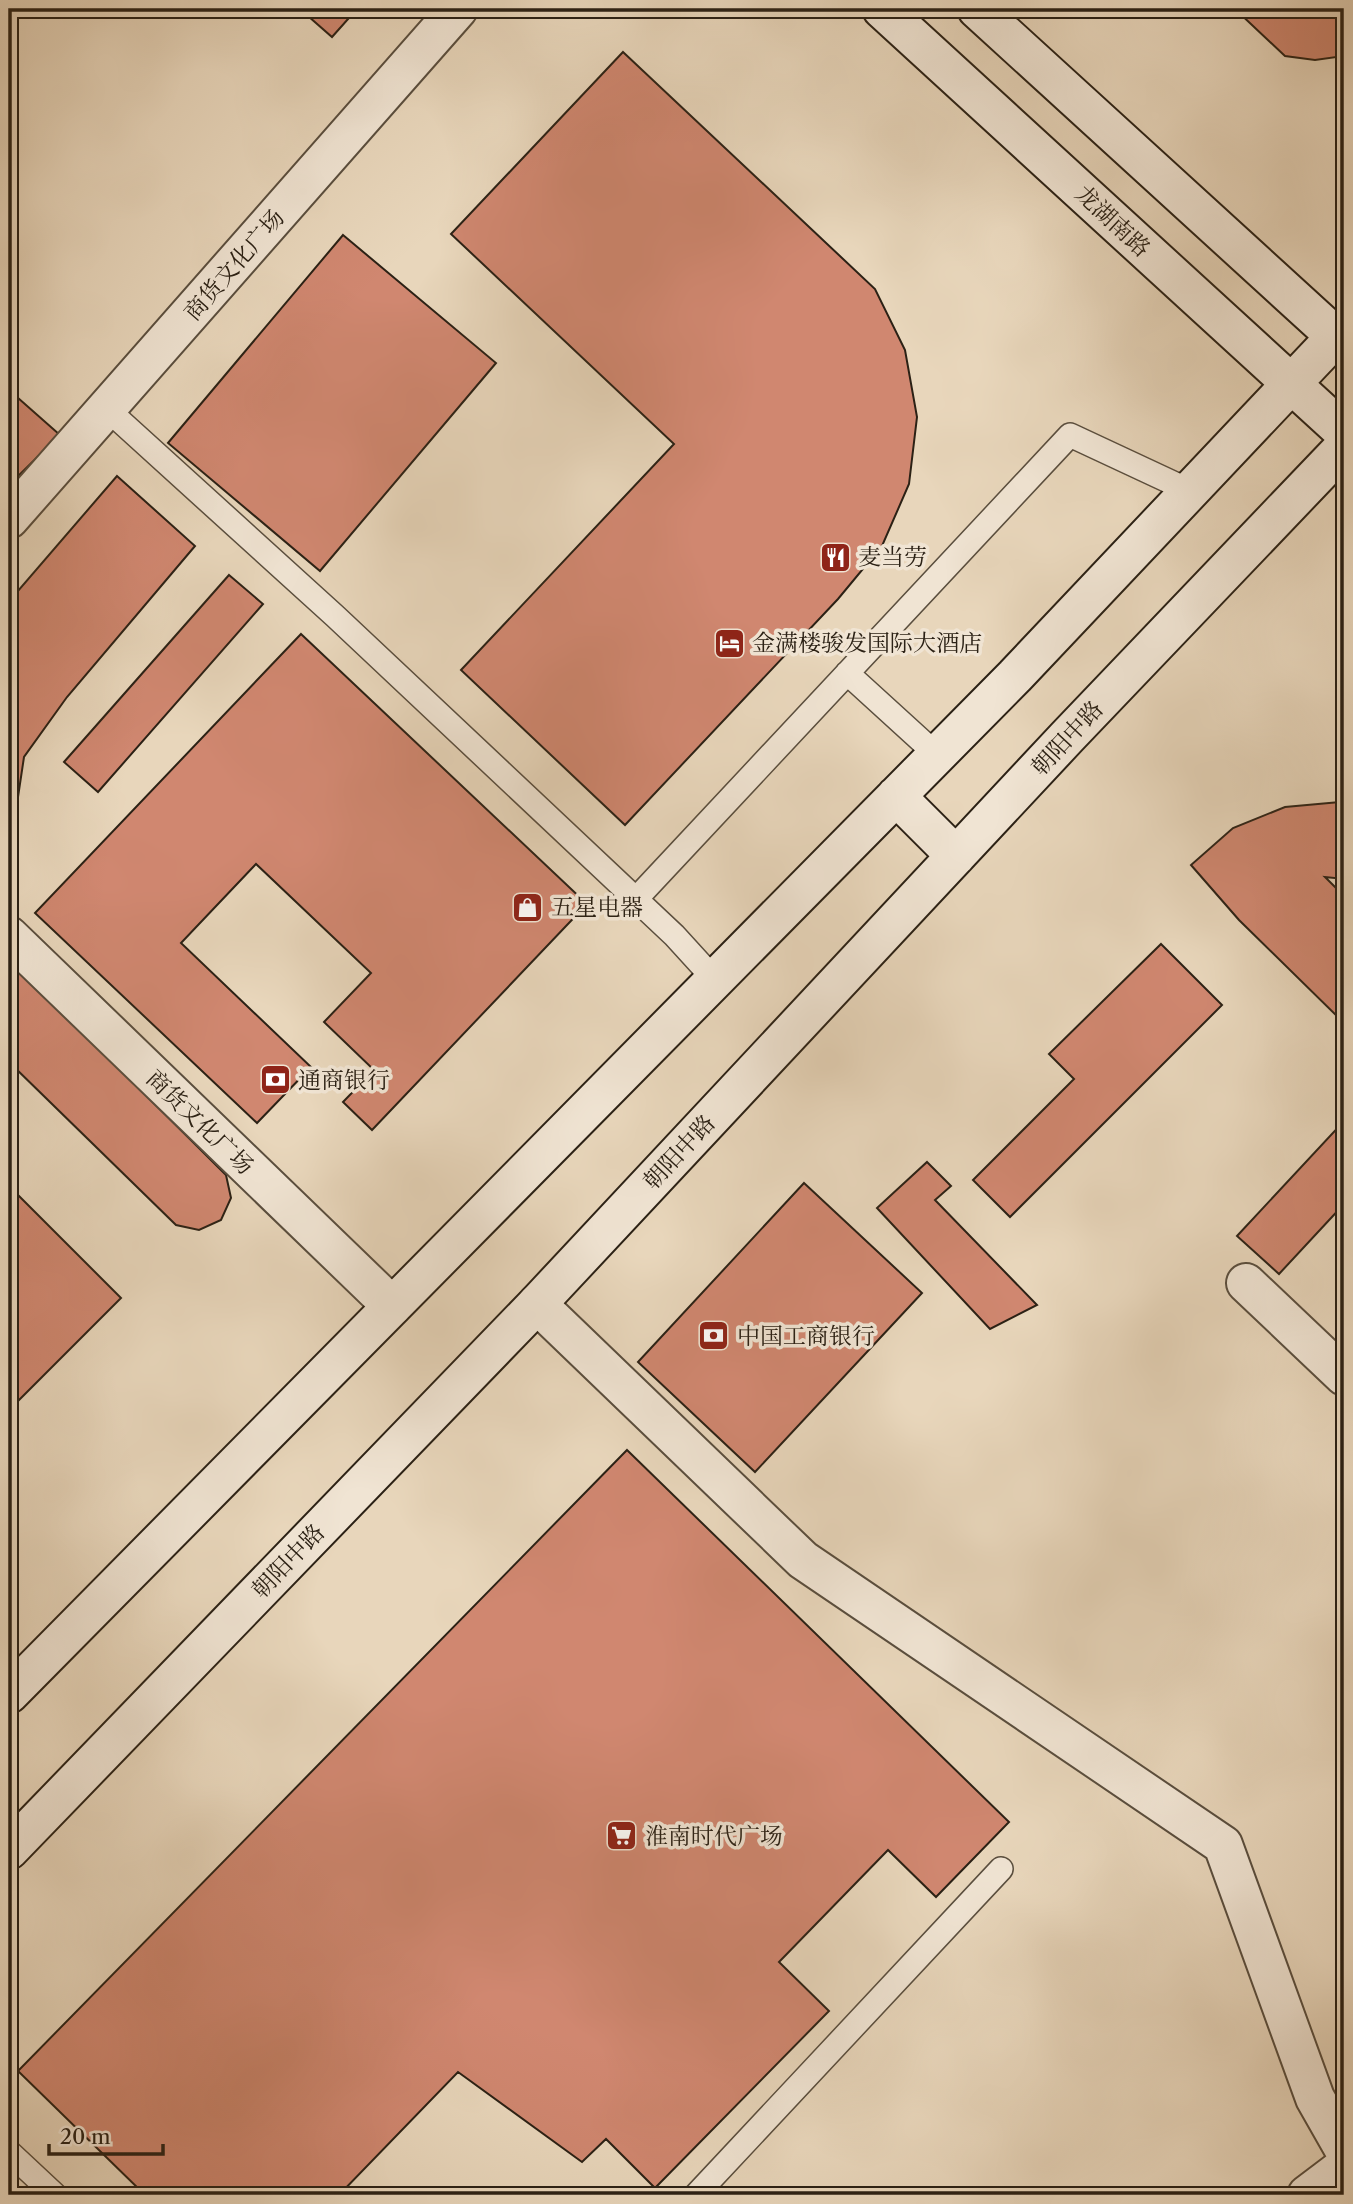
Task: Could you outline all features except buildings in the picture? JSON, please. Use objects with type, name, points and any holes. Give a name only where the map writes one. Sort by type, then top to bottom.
[{"type":"main road","name":"商货文化广场","points":[[9,519],[458,9]]},
{"type":"main road","name":"龙湖南路","points":[[882,9],[1344,432]]},
{"type":"main road","points":[[9,1694],[937,755],[1291,384],[1342,336],[977,9]]},
{"type":"main road","name":"朝阳中路","points":[[9,1850],[537,1304],[1344,447]]},
{"type":"main road","points":[[896,796],[956,856]]},
{"type":"main road","name":"商货文化广场","points":[[9,936],[392,1306]]},
{"type":"main road","points":[[1246,1283],[1344,1376]]},
{"type":"main road","points":[[537,1304],[803,1560],[1223,1845],[1315,2098],[1344,2149]]},
{"type":"main road","points":[[1307,2195],[1344,2167]]},
{"type":"lane","points":[[107,409],[335,616],[636,900],[715,980]]},
{"type":"lane","points":[[636,900],[1070,435],[1190,491]]},
{"type":"lane","points":[[847,673],[937,755]]},
{"type":"lane","points":[[696,2195],[1002,1869]]},
{"type":"lane","points":[[9,2152],[55,2195]]},
{"type":"place","name":"麦当劳","points":[[835,557]]},
{"type":"place","name":"金满楼骏发国际大酒店","points":[[729,643]]},
{"type":"place","name":"五星电器","points":[[528,907]]},
{"type":"place","name":"通商银行","points":[[275,1080]]},
{"type":"place","name":"中国工商银行","points":[[714,1336]]},
{"type":"place","name":"淮南时代广场","points":[[622,1836]]}]
